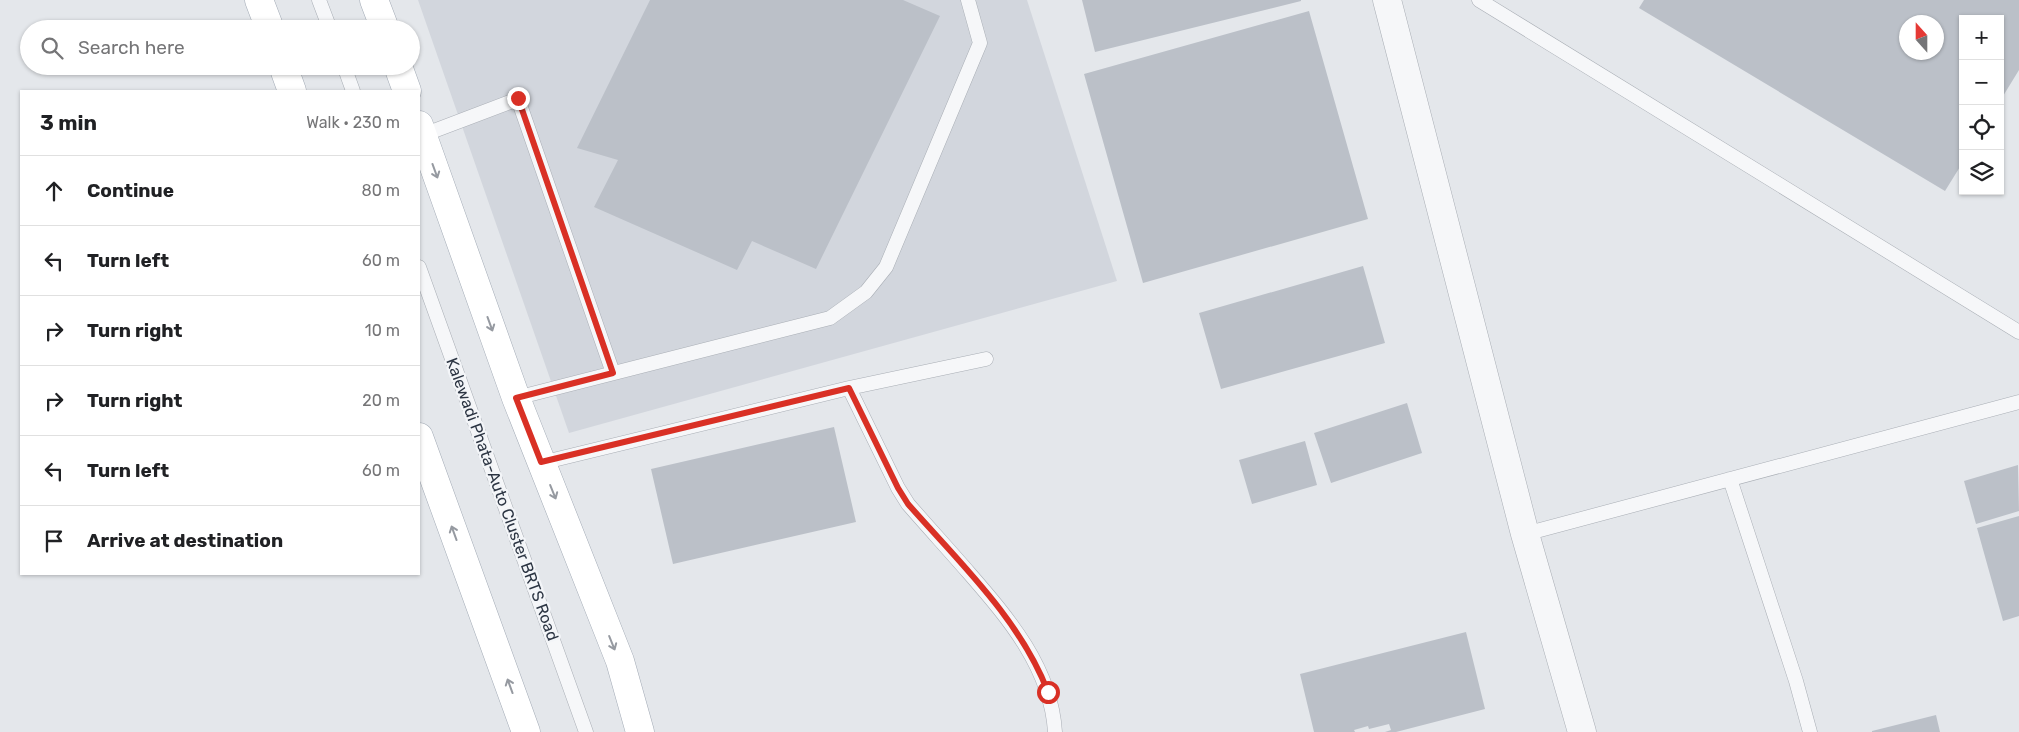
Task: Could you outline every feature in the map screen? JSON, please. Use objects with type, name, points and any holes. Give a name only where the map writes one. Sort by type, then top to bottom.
[{"type":"main road","points":[[259,0],[267,20]]},
{"type":"main road","points":[[374,0],[382,20]]},
{"type":"main road","points":[[286,75],[292,90]]},
{"type":"main road","points":[[401,75],[407,90]]},
{"type":"main road","points":[[421,130],[516,398],[620,661],[640,732]]},
{"type":"main road","points":[[420,440],[526,732]]},
{"type":"street","points":[[1387,0],[1525,534],[1582,732]]},
{"type":"lane","points":[[319,0],[327,20]]},
{"type":"lane","points":[[516,398],[830,318],[866,292],[886,267],[980,43],[968,0]]},
{"type":"lane","points":[[1479,0],[2019,332]]},
{"type":"lane","points":[[347,75],[353,90]]},
{"type":"lane","points":[[421,130],[518,98],[613,373]]},
{"type":"lane","name":"Kalewadi Phata-Auto Cluster BRTS Road","points":[[420,270],[586,732]]},
{"type":"lane","points":[[541,462],[849,388],[986,359]]},
{"type":"lane","points":[[849,388],[898,488],[908,504],[1006,615],[1040,670],[1048,692],[1055,732]]},
{"type":"lane","points":[[1525,534],[2019,402]]},
{"type":"lane","points":[[1730,479],[1796,681],[1810,732]]},
{"type":"shaded area","points":[[418,0],[1027,0],[1117,281],[569,433]]},
{"type":"building","points":[[650,0],[903,0],[940,16],[816,269],[752,241],[737,270],[594,207],[618,160],[577,148]]},
{"type":"building","points":[[1082,0],[1301,0],[1301,1],[1095,52]]},
{"type":"building","points":[[1644,0],[2019,0],[2019,70],[2004,94],[2004,15],[1959,15],[1959,168],[1945,191],[1639,8]]},
{"type":"building","points":[[1309,11],[1368,219],[1143,283],[1084,74]]},
{"type":"building","points":[[1363,266],[1385,343],[1221,389],[1199,313]]},
{"type":"building","points":[[1407,403],[1422,453],[1331,483],[1314,433]]},
{"type":"building","points":[[834,427],[856,522],[673,564],[651,469]]},
{"type":"building","points":[[1305,441],[1317,485],[1252,504],[1239,460]]},
{"type":"building","points":[[2018,465],[2019,511],[1976,524],[1964,481]]},
{"type":"building","points":[[2019,516],[2019,616],[2003,621],[1977,528]]},
{"type":"building","points":[[1466,632],[1485,709],[1396,732],[1385,732],[1391,730],[1389,724],[1369,729],[1368,726],[1354,730],[1355,732],[1314,732],[1300,674]]},
{"type":"building","points":[[1936,715],[1940,732],[1872,732],[1872,731]]},
{"type":"route","points":[[518,98],[613,373],[516,398],[541,462],[849,388],[898,488],[908,504],[1006,615],[1040,670],[1048,692]]}]
